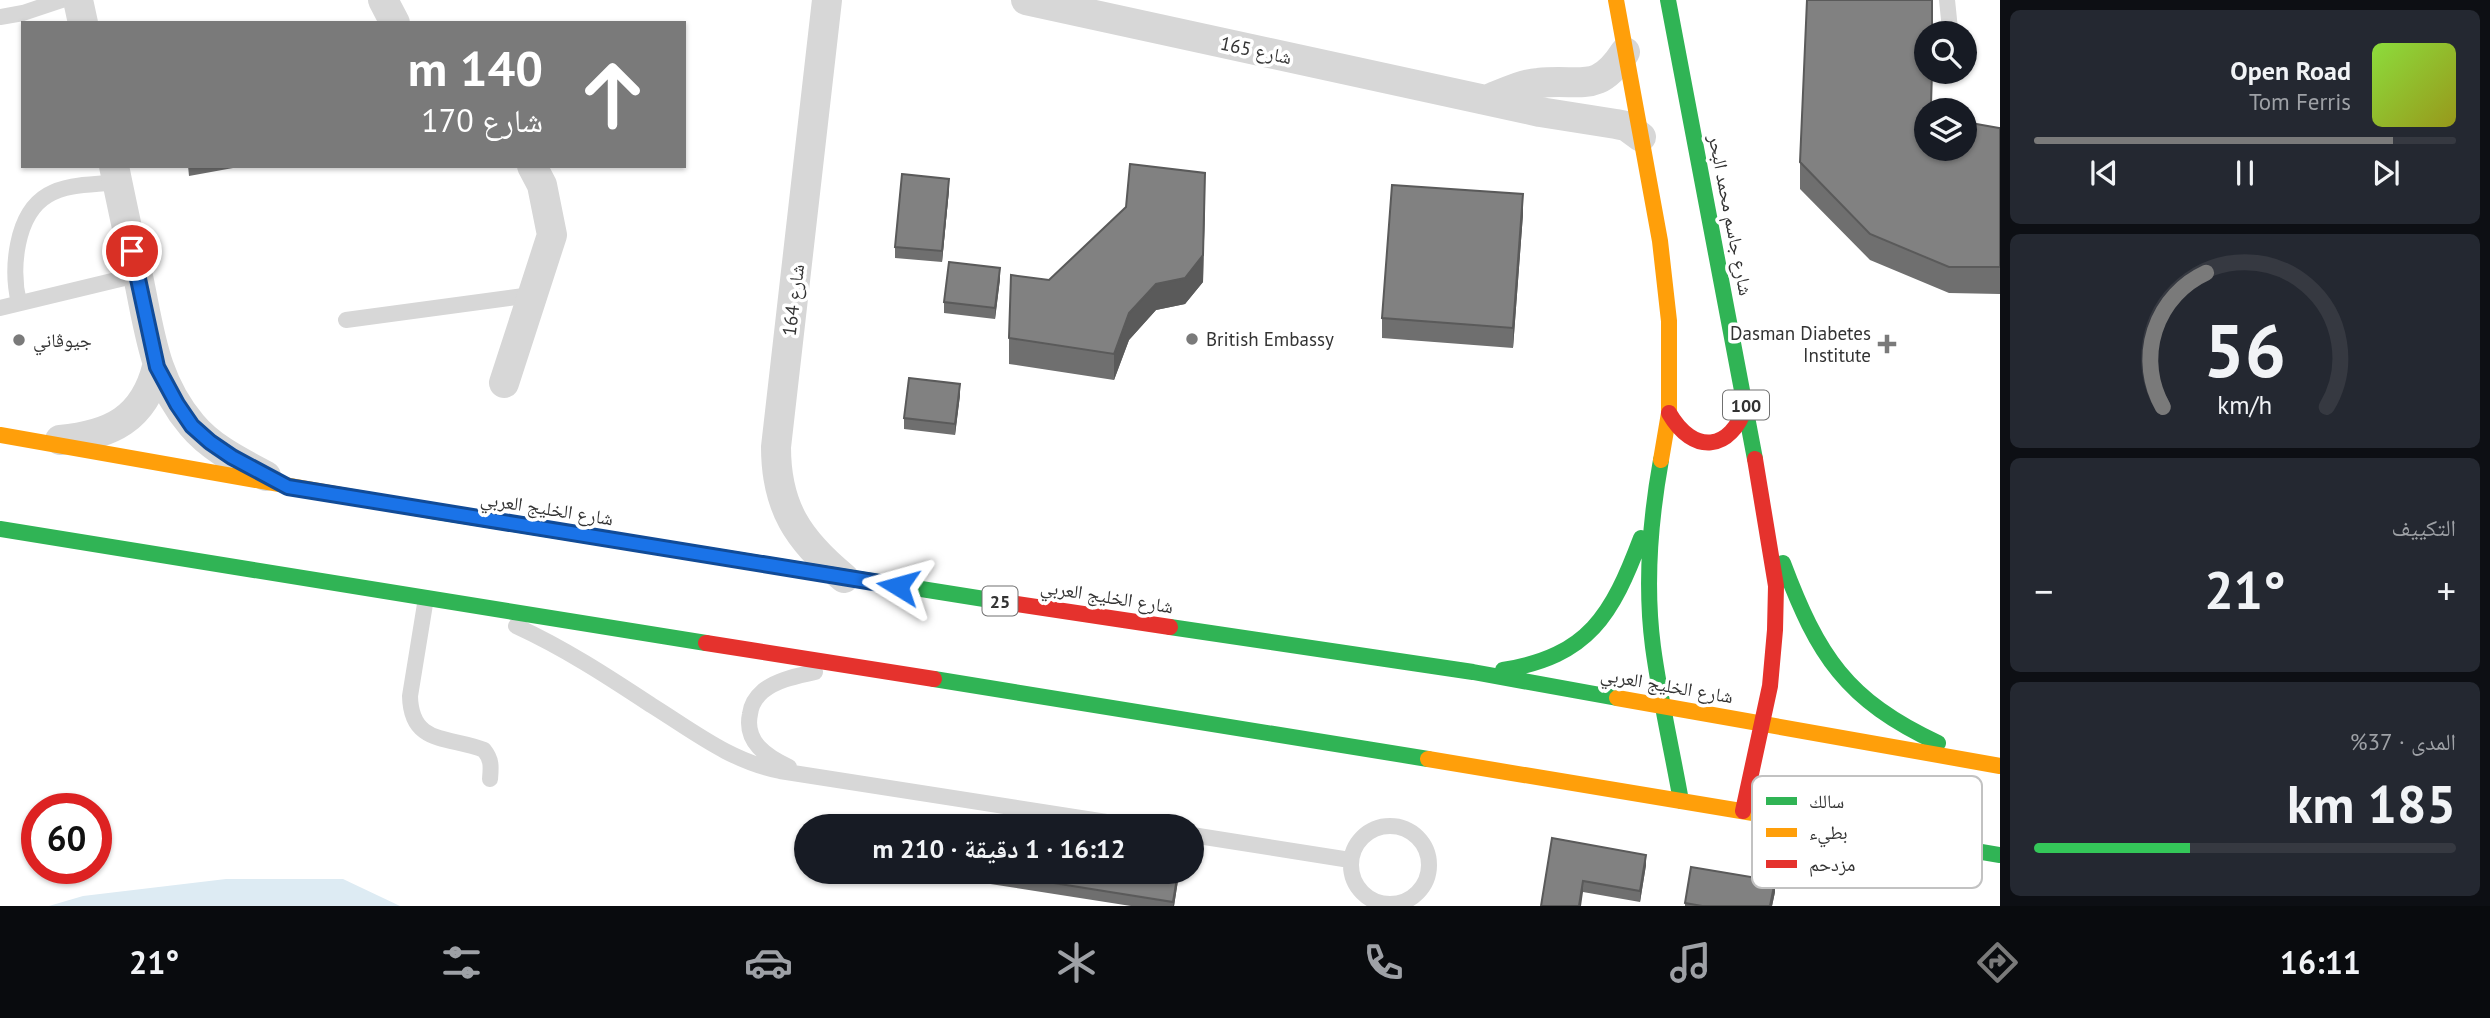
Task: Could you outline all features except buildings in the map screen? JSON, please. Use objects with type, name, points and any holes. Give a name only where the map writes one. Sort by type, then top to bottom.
[{"type":"main road","points":[[1616,0],[1660,241],[1669,321],[1669,414],[1657,482],[1650,548],[1650,609],[1663,706],[1681,801]]},
{"type":"main road","name":"شارع جاسم محمد البحر","points":[[1668,0],[1746,405],[1765,511],[1776,597],[1770,686],[1743,811]]},
{"type":"main road","points":[[1669,414],[1682,435],[1706,444],[1730,437],[1739,428],[1746,405]]},
{"type":"main road","name":"شارع الخليج العربي","points":[[0,435],[288,487],[844,578],[1473,672],[2000,765]]},
{"type":"main road","points":[[1473,672],[1506,670],[1543,663],[1570,650],[1593,630],[1612,605],[1630,569],[1647,522],[1657,482]]},
{"type":"main road","points":[[1765,511],[1790,582],[1816,640],[1833,668],[1860,697],[1887,717],[1927,739],[2000,765]]},
{"type":"main road","points":[[0,530],[1752,813]]},
{"type":"main road","points":[[1982,852],[2000,855]]},
{"type":"street","points":[[78,0],[83,21]]},
{"type":"street","points":[[383,0],[394,21]]},
{"type":"street","name":"شارع 164","points":[[827,0],[776,447],[776,474],[787,511],[802,537],[825,563],[844,578]]},
{"type":"street","name":"شارع 165","points":[[1026,0],[1540,112],[1616,124],[1641,137]]},
{"type":"street","points":[[1486,100],[1536,83],[1595,81],[1611,71],[1625,52]]},
{"type":"street","points":[[503,383],[531,295],[543,270],[552,235],[542,185],[533,168]]},
{"type":"street","points":[[115,174],[157,367],[177,404],[192,426],[210,442],[288,487]]},
{"type":"street","points":[[32,442],[80,438],[120,425],[141,406],[157,367]]},
{"type":"lane","points":[[0,17],[23,13],[62,0]]},
{"type":"lane","points":[[1947,0],[1949,21]]},
{"type":"lane","points":[[19,303],[14,285],[16,251],[34,207],[47,195],[115,174]]},
{"type":"lane","points":[[0,308],[137,275]]},
{"type":"lane","points":[[346,320],[531,295]]},
{"type":"lane","points":[[0,545],[172,558]]},
{"type":"lane","points":[[426,598],[410,710],[416,724],[427,734],[484,750],[492,765],[490,779]]},
{"type":"lane","points":[[454,602],[517,626],[562,648],[715,746],[745,762],[818,777],[1055,814]]},
{"type":"lane","points":[[818,777],[779,762],[758,747],[749,727],[753,704],[763,691],[788,678],[854,667]]},
{"type":"lane","points":[[1391,825],[1405,829],[1422,843],[1429,863],[1428,877],[1421,890],[1409,899],[1396,905],[1381,904],[1368,898],[1357,888],[1351,875],[1350,860],[1355,846],[1364,835],[1376,828],[1391,825]]},
{"type":"lane","points":[[1204,837],[1350,860]]},
{"type":"shaded area","points":[[226,879],[343,879],[400,906],[49,906],[83,896]]},
{"type":"traffic: fast","points":[[1668,0],[1755,459]]},
{"type":"traffic: fast","points":[[1661,460],[1654,506],[1649,601],[1659,686],[1681,801]]},
{"type":"traffic: fast","points":[[432,511],[1003,602]]},
{"type":"traffic: fast","points":[[0,529],[706,643]]},
{"type":"traffic: fast","points":[[1503,670],[1557,654],[1593,628],[1619,589],[1641,538]]},
{"type":"traffic: fast","points":[[1783,563],[1809,624],[1839,672],[1880,710],[1938,743]]},
{"type":"traffic: fast","points":[[1170,627],[1473,672],[1617,698]]},
{"type":"traffic: fast","points":[[934,679],[1428,759]]},
{"type":"traffic: fast","points":[[1982,852],[2000,855]]},
{"type":"traffic: slow","points":[[1616,0],[1660,241],[1669,321],[1669,413],[1661,460]]},
{"type":"traffic: slow","points":[[0,435],[432,511]]},
{"type":"traffic: slow","points":[[1617,698],[2000,766]]},
{"type":"traffic: slow","points":[[1428,759],[1752,813]]},
{"type":"traffic: jam","points":[[1669,413],[1689,436],[1711,442],[1731,432],[1746,405]]},
{"type":"traffic: jam","points":[[1743,811],[1770,686],[1775,630],[1776,586],[1755,459]]},
{"type":"traffic: jam","points":[[1003,602],[1170,627]]},
{"type":"traffic: jam","points":[[706,643],[934,679]]},
{"type":"place","name":"British Embassy","points":[[1192,339]]},
{"type":"place","name":"جيوڤاني","points":[[19,340]]},
{"type":"place","name":"Dasman Diabetes Institute","points":[[1887,344]]},
{"type":"route","points":[[132,251],[157,367],[177,404],[192,426],[210,442],[288,487],[898,586]]}]
